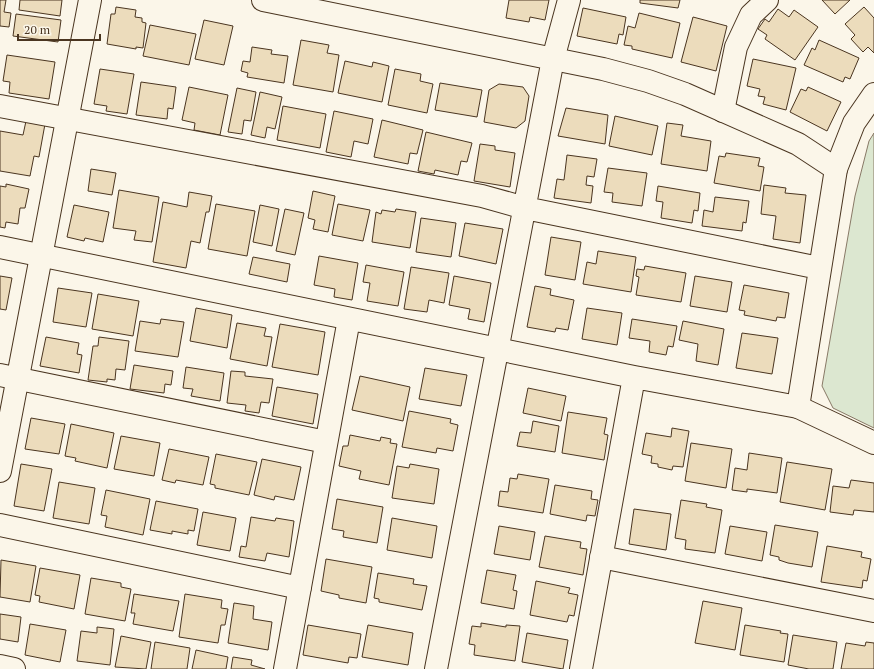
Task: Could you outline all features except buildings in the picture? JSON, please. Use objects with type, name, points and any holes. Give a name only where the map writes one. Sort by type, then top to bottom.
[{"type":"street","points":[[0,471],[8,376],[42,255],[90,0]]},
{"type":"street","points":[[263,0],[552,59],[648,81],[685,94],[798,144],[836,169]]},
{"type":"street","points":[[436,669],[552,59],[568,0]]},
{"type":"street","points":[[723,110],[736,47],[751,15],[767,0]]},
{"type":"street","points":[[798,407],[836,169],[854,123],[874,94]]},
{"type":"street","points":[[0,106],[482,196],[524,208],[819,268]]},
{"type":"street","points":[[0,247],[634,377],[798,407],[874,442]]},
{"type":"street","points":[[285,669],[349,319]]},
{"type":"street","points":[[8,376],[326,442]]},
{"type":"street","points":[[581,669],[634,377]]},
{"type":"street","points":[[0,525],[300,588]]},
{"type":"street","points":[[601,558],[874,611]]},
{"type":"street","points":[[0,666],[14,669]]},
{"type":"green space","points":[[874,133],[874,428],[833,408],[822,386],[855,196],[869,141]]}]
